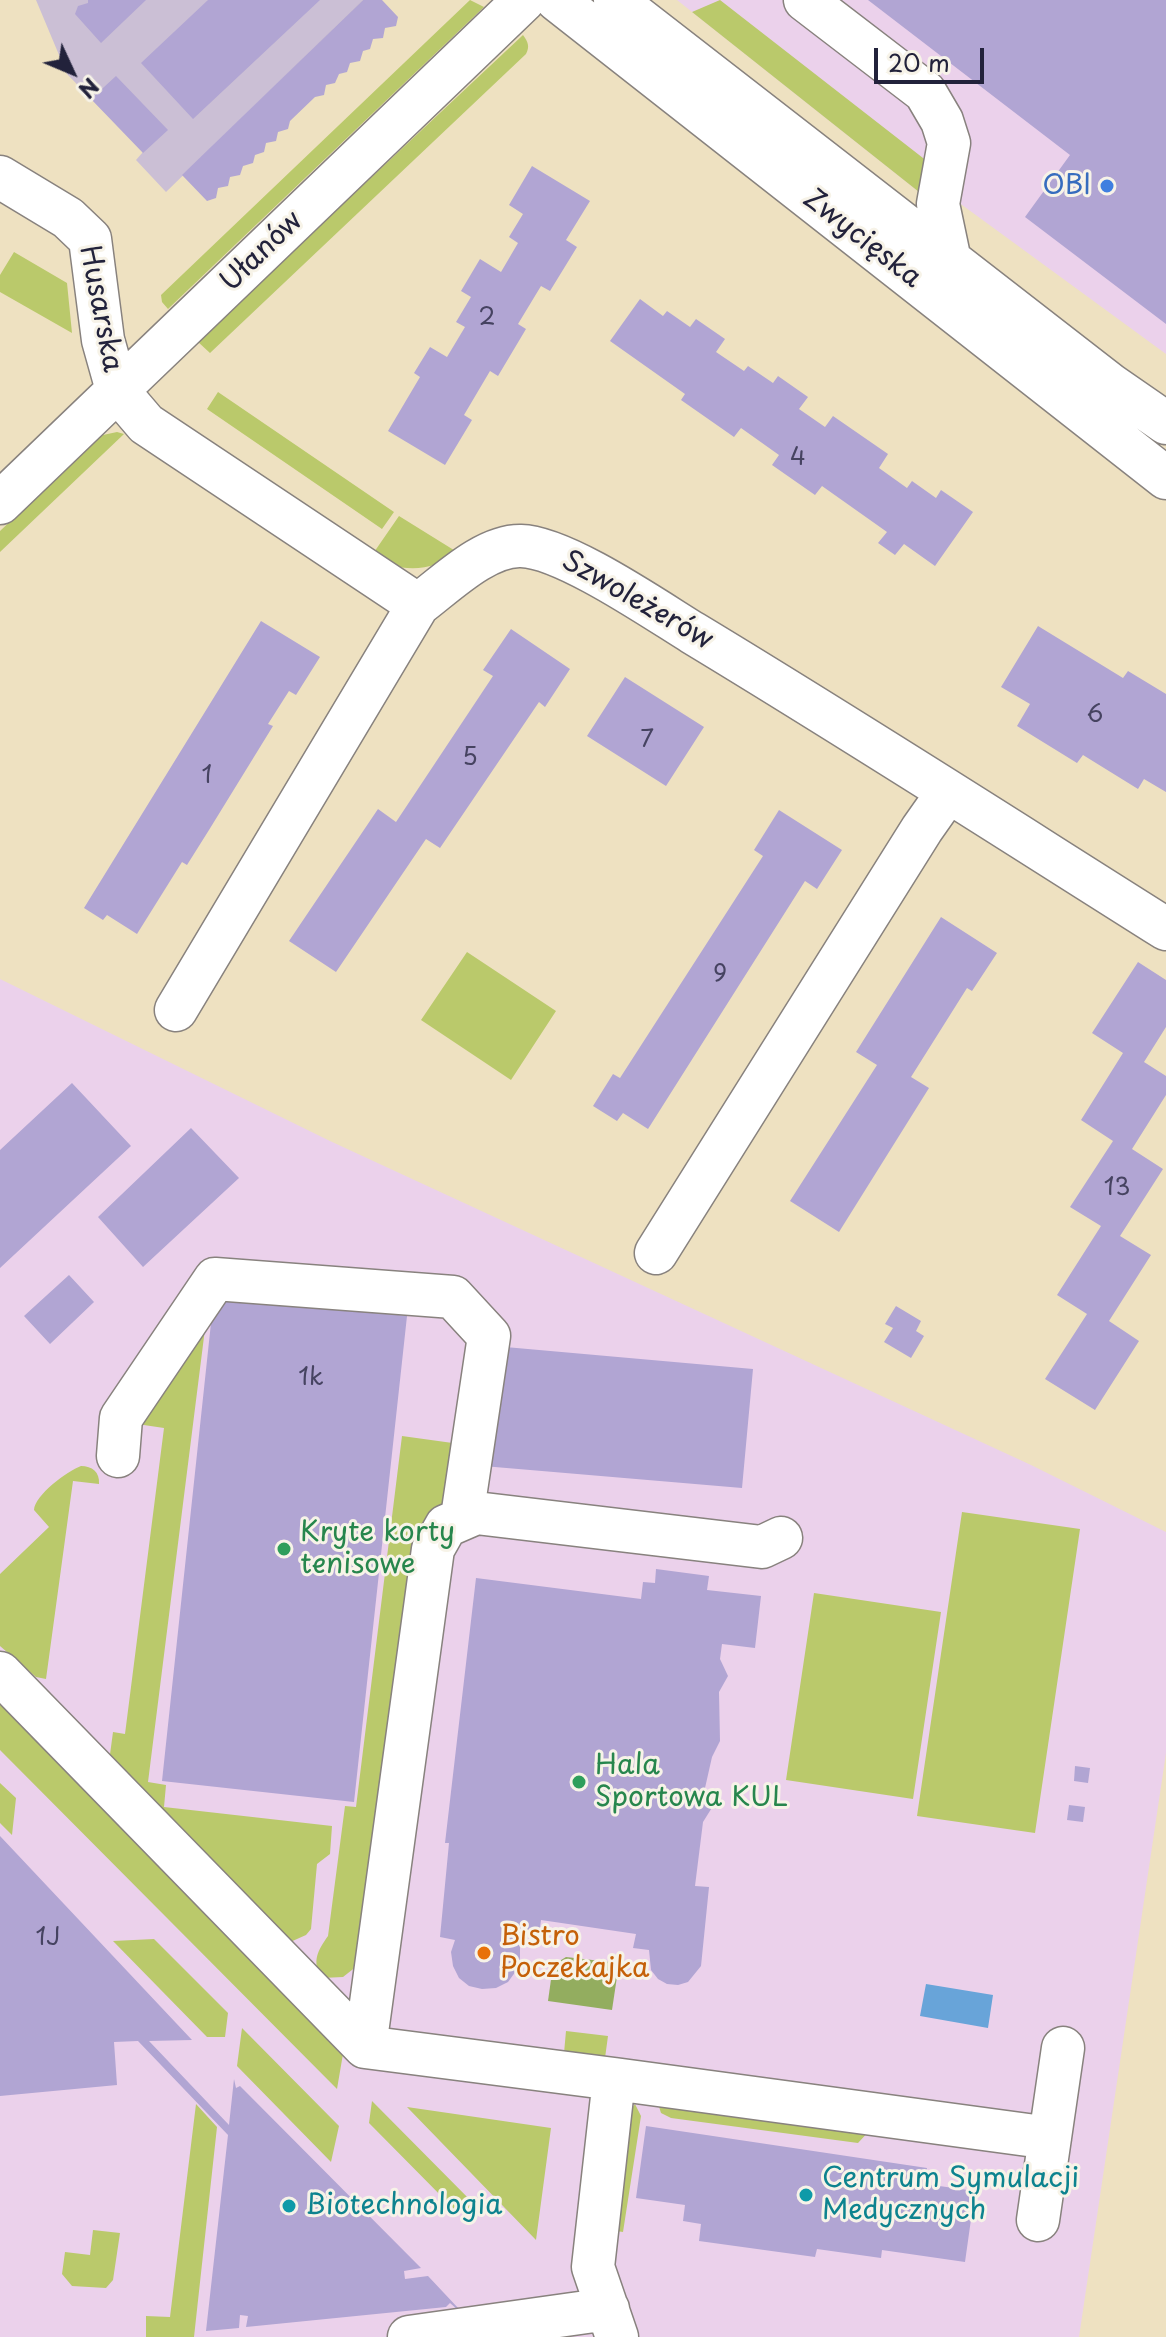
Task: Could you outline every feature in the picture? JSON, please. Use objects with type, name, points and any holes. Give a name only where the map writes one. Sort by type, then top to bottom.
[{"type":"street","name":"Ułanów","points":[[0,503],[524,0]]},
{"type":"street","name":"Zwycięska","points":[[557,0],[1166,478]]},
{"type":"street","points":[[805,0],[925,92],[949,143],[938,204],[950,261]]},
{"type":"street","name":"Zwycięska","points":[[634,3],[950,261],[1111,385],[1166,423]]},
{"type":"street","name":"Husarska","points":[[0,177],[68,218],[90,239],[103,340],[117,390]]},
{"type":"street","points":[[117,390],[146,424],[418,605],[176,1010]]},
{"type":"street","name":"Szwoleżerów","points":[[418,605],[489,553],[505,547],[521,546],[555,553],[719,649],[1166,929]]},
{"type":"street","points":[[656,1253],[948,792]]},
{"type":"street","points":[[118,1456],[121,1418],[215,1279],[453,1297],[489,1336],[462,1517]]},
{"type":"street","points":[[365,2047],[433,1549],[446,1526],[476,1513],[762,1547],[781,1538]]},
{"type":"street","points":[[0,1673],[365,2047],[1050,2138]]},
{"type":"street","points":[[1038,2220],[1063,2048]]},
{"type":"street","points":[[409,2337],[612,2323],[593,2267],[614,2079]]},
{"type":"shaded area","points":[[36,0],[363,0],[166,192],[136,160],[143,152],[67,74]]},
{"type":"shaded area","points":[[677,0],[1166,0],[1166,354],[958,202],[919,192]]},
{"type":"shaded area","points":[[0,979],[330,1141],[1031,1465],[1166,1532],[1166,1753],[1079,2337],[0,2337]]},
{"type":"green space","points":[[470,0],[484,7],[168,309],[161,295]]},
{"type":"green space","points":[[720,0],[932,165],[919,192],[692,12]]},
{"type":"green space","points":[[523,35],[528,44],[526,54],[210,353],[197,341]]},
{"type":"green space","points":[[14,252],[67,283],[72,333],[0,292],[0,275]]},
{"type":"green space","points":[[218,392],[394,512],[382,529],[207,409]]},
{"type":"green space","points":[[124,434],[0,552],[0,531],[95,441],[103,435]]},
{"type":"green space","points":[[399,516],[457,552],[437,564],[415,568],[392,566],[370,558]]},
{"type":"green space","points":[[467,952],[556,1011],[511,1080],[421,1020]]},
{"type":"green space","points":[[208,1305],[148,1782],[166,1785],[164,1807],[332,1826],[330,1854],[317,1864],[311,1929],[306,1935],[288,1943],[109,1762],[113,1732],[125,1734],[164,1428],[137,1424]]},
{"type":"green space","points":[[402,1436],[467,1445],[357,1966],[343,1977],[322,1978],[316,1961],[328,1936],[345,1806],[356,1807]]},
{"type":"green space","points":[[81,1466],[94,1470],[99,1484],[73,1481],[46,1679],[36,1677],[0,1646],[0,1574],[49,1527],[34,1510],[40,1498],[60,1478]]},
{"type":"green space","points":[[962,1512],[1080,1529],[1035,1833],[917,1816]]},
{"type":"green space","points":[[814,1593],[941,1612],[913,1799],[786,1780]]},
{"type":"green space","points":[[0,1705],[23,1723],[344,2048],[337,2089],[0,1750]]},
{"type":"green space","points":[[0,1783],[16,1798],[12,1835],[0,1823]]},
{"type":"green space","points":[[154,1939],[228,2013],[225,2037],[207,2037],[113,1941]]},
{"type":"green space","points":[[566,1957],[610,1962],[618,1970],[612,2010],[548,2001],[553,1965]]},
{"type":"green space","points":[[242,2028],[339,2126],[331,2162],[237,2066]]},
{"type":"green space","points":[[566,2031],[608,2036],[605,2058],[564,2053]]},
{"type":"green space","points":[[656,2097],[872,2128],[858,2143],[671,2118],[661,2113]]},
{"type":"green space","points":[[372,2101],[481,2211],[456,2211],[369,2123]]},
{"type":"green space","points":[[196,2104],[217,2127],[194,2337],[146,2337],[146,2316],[170,2317]]},
{"type":"green space","points":[[635,2104],[641,2116],[623,2232],[610,2230],[628,2114]]},
{"type":"green space","points":[[407,2107],[551,2128],[536,2240]]},
{"type":"green space","points":[[93,2230],[120,2233],[113,2280],[106,2288],[72,2286],[62,2274],[65,2252],[90,2255]]},
{"type":"water","points":[[926,1984],[993,1995],[988,2028],[920,2016]]},
{"type":"building","points":[[88,0],[146,0],[101,43],[75,14],[78,6],[88,3]]},
{"type":"building","points":[[208,0],[320,0],[193,119],[141,63]]},
{"type":"building","points":[[363,0],[382,0],[398,17],[396,26],[385,28],[383,38],[373,39],[370,49],[363,51],[360,61],[350,63],[347,72],[339,74],[335,83],[326,85],[324,95],[315,97],[290,121],[288,129],[278,132],[276,141],[266,143],[264,152],[255,155],[253,163],[243,166],[240,175],[230,177],[228,186],[218,188],[216,198],[207,201],[182,175]]},
{"type":"building","name":"OBI","points":[[868,0],[1166,0],[1166,324],[1025,217],[1070,155]]},
{"type":"building","points":[[116,76],[168,130],[143,153],[91,99]]},
{"type":"building","points":[[532,166],[590,201],[566,240],[577,247],[550,291],[541,286],[518,324],[526,329],[498,376],[490,371],[464,415],[472,420],[445,465],[388,431],[420,377],[414,373],[430,347],[447,357],[465,327],[456,322],[471,297],[461,291],[480,259],[501,272],[518,243],[509,237],[523,214],[509,205]]},
{"type":"building","points":[[640,299],[663,316],[667,311],[690,327],[696,319],[725,339],[716,352],[744,371],[748,366],[773,383],[778,376],[808,397],[799,409],[825,427],[833,416],[888,454],[879,468],[907,488],[912,481],[936,498],[941,490],[973,512],[935,566],[904,544],[895,555],[878,543],[887,532],[822,486],[815,495],[772,465],[779,455],[741,428],[734,437],[681,400],[685,394],[610,341]]},
{"type":"building","points":[[261,621],[320,657],[296,695],[289,691],[268,724],[273,726],[209,830],[187,865],[182,862],[137,934],[107,915],[103,920],[84,908]]},
{"type":"building","points":[[1038,626],[1123,678],[1128,671],[1166,694],[1166,792],[1144,779],[1138,789],[1083,755],[1077,763],[1017,726],[1030,704],[1001,687]]},
{"type":"building","points":[[511,629],[570,669],[545,707],[539,702],[440,848],[426,839],[336,972],[289,941],[378,809],[396,822],[493,676],[483,670]]},
{"type":"building","points":[[625,677],[704,727],[666,786],[587,736]]},
{"type":"building","points":[[779,810],[842,850],[817,889],[805,881],[648,1129],[623,1113],[617,1121],[593,1106],[613,1074],[620,1078],[763,856],[754,850]]},
{"type":"building","points":[[941,917],[997,953],[972,991],[967,988],[911,1077],[929,1088],[839,1232],[790,1201],[877,1065],[856,1052]]},
{"type":"building","points":[[1138,962],[1166,980],[1166,1027],[1144,1062],[1166,1076],[1166,1095],[1132,1149],[1163,1169],[1120,1236],[1151,1255],[1109,1321],[1139,1341],[1095,1410],[1045,1379],[1087,1314],[1057,1295],[1101,1226],[1070,1207],[1113,1141],[1081,1120],[1123,1053],[1092,1033]]},
{"type":"building","points":[[72,1083],[131,1146],[0,1268],[0,1150]]},
{"type":"building","points":[[191,1128],[239,1178],[143,1267],[98,1217]]},
{"type":"building","points":[[69,1275],[94,1302],[50,1344],[24,1316]]},
{"type":"building","name":"Kryte korty tenisowe","points":[[214,1295],[407,1316],[354,1802],[162,1781]]},
{"type":"building","points":[[896,1306],[921,1321],[916,1331],[924,1336],[911,1358],[884,1342],[893,1328],[885,1324]]},
{"type":"building","points":[[494,1346],[753,1369],[742,1488],[483,1466]]},
{"type":"building","name":"Hala Sportowa KUL","points":[[656,1569],[709,1576],[707,1590],[761,1596],[755,1648],[722,1644],[720,1659],[728,1676],[719,1692],[720,1741],[712,1757],[705,1788],[713,1806],[703,1822],[695,1886],[709,1887],[701,1966],[688,1982],[667,1984],[651,1970],[649,1950],[633,1948],[636,1934],[541,1920],[539,1936],[520,1934],[520,1958],[508,1982],[496,1988],[469,1986],[459,1978],[453,1966],[451,1952],[455,1940],[440,1937],[449,1843],[445,1843],[476,1578],[641,1599],[643,1582],[655,1583]]},
{"type":"building","points":[[1075,1766],[1090,1768],[1088,1783],[1074,1781]]},
{"type":"building","points":[[1069,1805],[1085,1807],[1083,1822],[1067,1820]]},
{"type":"building","points":[[0,1836],[192,2040],[149,2041],[229,2125],[234,2079],[236,2088],[240,2086],[421,2268],[404,2271],[405,2279],[428,2276],[458,2310],[450,2303],[446,2307],[246,2327],[248,2316],[240,2315],[239,2328],[206,2331],[228,2135],[138,2041],[114,2042],[117,2085],[0,2096]]},
{"type":"building","name":"Centrum Symulacji Medycznych","points":[[646,2126],[927,2168],[925,2184],[975,2191],[965,2262],[882,2250],[881,2258],[817,2249],[815,2257],[699,2241],[701,2224],[683,2221],[685,2205],[636,2198]]},
{"type":"place","name":"OBI","points":[[1107,186]]},
{"type":"place","name":"Kryte korty tenisowe","points":[[284,1549]]},
{"type":"place","name":"Hala Sportowa KUL","points":[[579,1782]]},
{"type":"place","name":"Bistro Poczekajka","points":[[484,1953]]},
{"type":"place","name":"Centrum Symulacji Medycznych","points":[[806,2195]]},
{"type":"place","name":"Biotechnologia","points":[[289,2206]]}]
